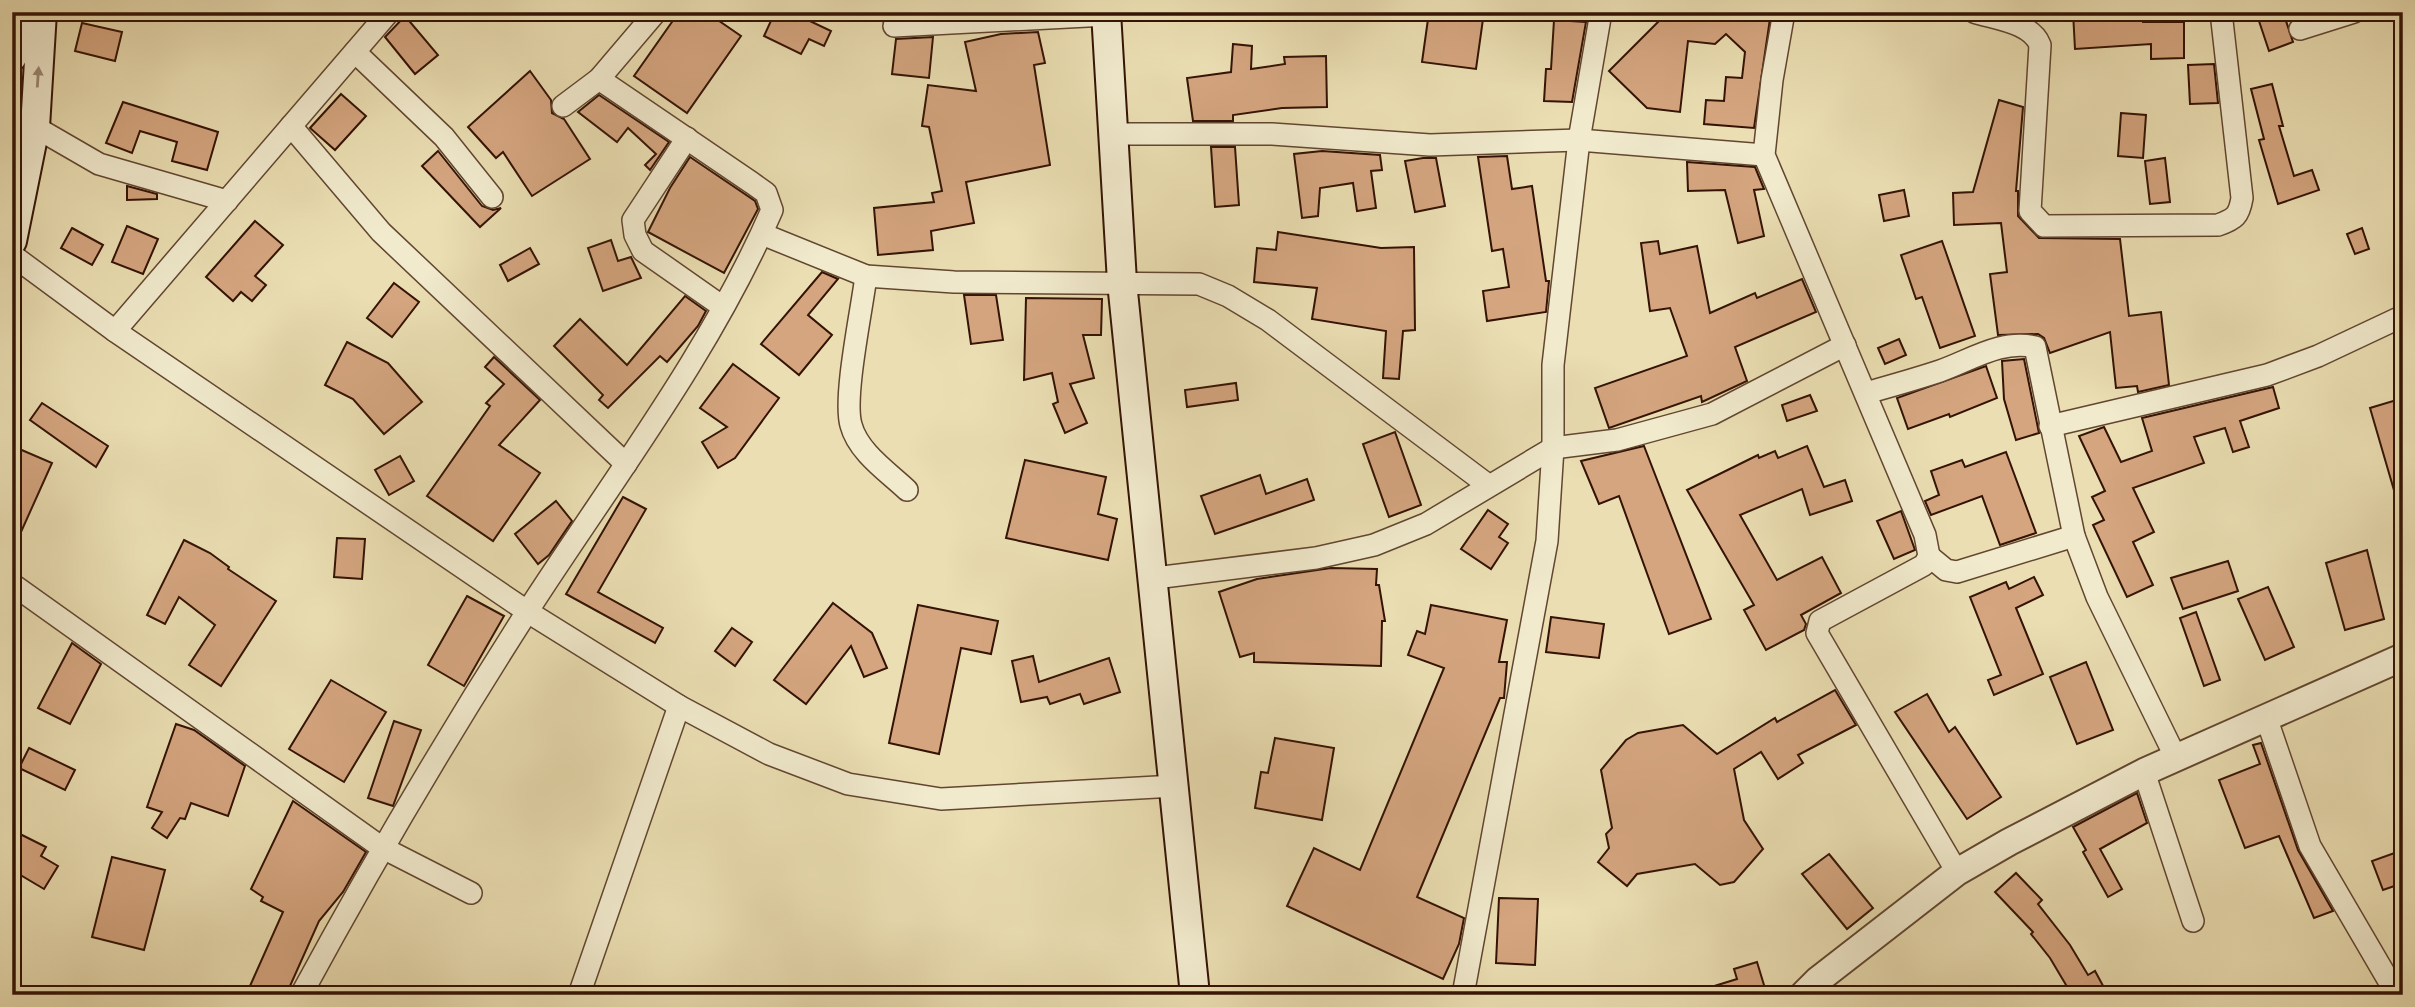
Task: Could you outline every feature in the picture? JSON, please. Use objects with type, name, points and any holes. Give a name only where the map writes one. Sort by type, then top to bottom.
[{"type":"main road","points":[[12,241],[34,127],[42,12]]},
{"type":"main road","points":[[12,57],[14,13]]},
{"type":"main road","points":[[1106,14],[1122,282],[1155,578],[1195,995]]},
{"type":"street","points":[[115,331],[389,12]]},
{"type":"street","points":[[563,106],[599,79],[656,12]]},
{"type":"street","points":[[1463,995],[1547,541],[1553,448],[1553,365],[1579,140],[1601,12]]},
{"type":"street","points":[[1784,12],[1772,80],[1764,155],[1925,535],[1929,556],[1946,570],[1957,572],[2074,536]]},
{"type":"street","points":[[1974,12],[2025,28],[2036,35],[2039,45],[2030,211],[2044,226],[2218,225],[2233,220],[2240,213],[2242,198],[2221,12]]},
{"type":"street","points":[[2300,29],[2354,12]]},
{"type":"street","points":[[894,26],[1106,14]]},
{"type":"street","points":[[355,52],[443,137],[492,197]]},
{"type":"street","points":[[301,995],[381,847],[528,612],[694,363],[772,210],[766,193],[599,79]]},
{"type":"street","points":[[291,126],[381,232],[626,464]]},
{"type":"street","points":[[34,127],[99,164],[227,201]]},
{"type":"street","points":[[1114,134],[1272,134],[1430,145],[1579,140],[1764,155]]},
{"type":"street","points":[[687,138],[633,220],[635,235],[643,251],[723,307]]},
{"type":"street","points":[[762,234],[866,276],[954,282],[1199,284],[1228,296],[1268,320],[1488,485]]},
{"type":"street","points":[[12,255],[115,331],[528,612],[679,706],[769,754],[848,784],[940,799],[1175,786]]},
{"type":"street","points":[[866,276],[849,403],[851,426],[863,448],[907,490]]},
{"type":"street","points":[[2050,426],[2267,375],[2318,356],[2403,316]]},
{"type":"street","points":[[1866,393],[1941,371],[2004,346],[2020,344],[2035,347],[2074,536],[2097,597],[2176,758]]},
{"type":"street","points":[[1155,578],[1316,558],[1374,545],[1426,524],[1553,448],[1617,440],[1712,414],[1845,345]]},
{"type":"street","points":[[1929,556],[1924,565],[1820,621],[1817,634],[1957,872]]},
{"type":"street","points":[[12,584],[381,847],[471,893]]},
{"type":"street","points":[[1803,995],[1818,980],[1957,872],[2009,842],[2144,772],[2403,657]]},
{"type":"street","points":[[579,995],[679,706]]},
{"type":"street","points":[[2266,717],[2311,846],[2398,995]]},
{"type":"street","points":[[2144,772],[2193,921]]},
{"type":"building","points":[[679,12],[706,12],[741,36],[687,113],[634,76]]},
{"type":"building","points":[[775,12],[791,12],[831,31],[824,46],[809,39],[801,54],[764,36]]},
{"type":"building","points":[[1429,12],[1484,12],[1476,69],[1422,62]]},
{"type":"building","points":[[1662,12],[1771,12],[1754,128],[1704,124],[1706,100],[1724,101],[1726,77],[1742,78],[1745,52],[1726,34],[1715,44],[1688,41],[1680,112],[1647,108],[1609,71],[1661,19]]},
{"type":"building","points":[[2073,12],[2142,12],[2143,22],[2184,22],[2184,58],[2151,59],[2151,44],[2075,49]]},
{"type":"building","points":[[2256,12],[2283,12],[2293,42],[2269,51]]},
{"type":"building","points":[[405,16],[438,55],[415,74],[385,37]]},
{"type":"building","points":[[1554,20],[1586,22],[1572,102],[1544,101],[1546,69],[1551,69]]},
{"type":"building","points":[[82,23],[122,32],[115,61],[75,51]]},
{"type":"building","points":[[1038,32],[1045,63],[1034,65],[1050,165],[966,182],[974,223],[931,231],[933,250],[878,255],[874,208],[934,202],[932,193],[942,191],[929,127],[922,126],[928,85],[976,91],[965,42],[1001,34]]},
{"type":"building","points":[[933,37],[929,78],[892,74],[896,39]]},
{"type":"building","points":[[1233,44],[1252,46],[1251,69],[1285,64],[1284,57],[1326,56],[1327,107],[1282,108],[1233,115],[1233,121],[1193,121],[1187,78],[1231,72]]},
{"type":"building","points":[[2214,64],[2218,103],[2190,104],[2188,65]]},
{"type":"building","points":[[530,71],[551,100],[552,113],[564,119],[590,159],[532,196],[503,152],[496,158],[468,127]]},
{"type":"building","points":[[2272,84],[2283,126],[2279,126],[2294,176],[2312,170],[2319,190],[2278,204],[2259,140],[2264,139],[2251,89]]},
{"type":"building","points":[[341,94],[366,116],[335,150],[310,128]]},
{"type":"building","points":[[599,95],[669,142],[650,170],[645,165],[656,154],[628,128],[617,142],[578,112]]},
{"type":"building","points":[[1999,100],[2023,107],[2016,191],[2018,216],[2039,238],[2120,239],[2129,316],[2161,312],[2169,385],[2138,392],[2137,386],[2116,388],[2110,332],[2050,353],[2044,338],[2038,334],[1998,335],[1990,274],[2007,272],[2001,223],[1954,225],[1953,193],[1973,192]]},
{"type":"building","points":[[123,102],[218,132],[207,170],[172,161],[177,142],[140,131],[132,153],[106,143]]},
{"type":"building","points":[[2121,113],[2146,115],[2143,158],[2118,156]]},
{"type":"building","points":[[1211,147],[1235,147],[1239,205],[1215,207]]},
{"type":"building","points":[[438,151],[482,206],[493,210],[501,208],[480,227],[422,166]]},
{"type":"building","points":[[1322,151],[1380,155],[1382,170],[1371,171],[1376,208],[1357,211],[1353,183],[1320,188],[1318,216],[1302,218],[1294,154]]},
{"type":"building","points":[[1507,156],[1512,189],[1532,186],[1546,281],[1549,281],[1546,312],[1487,321],[1483,291],[1509,287],[1503,249],[1492,251],[1478,157]]},
{"type":"building","points":[[690,157],[755,201],[758,209],[724,273],[648,232],[670,188]]},
{"type":"building","points":[[1436,158],[1445,206],[1415,212],[1405,161]]},
{"type":"building","points":[[2165,158],[2170,202],[2150,204],[2145,161]]},
{"type":"building","points":[[1687,162],[1755,167],[1764,189],[1754,190],[1764,236],[1738,243],[1725,190],[1688,191]]},
{"type":"building","points":[[127,186],[157,194],[157,199],[127,200]]},
{"type":"building","points":[[1904,190],[1909,216],[1884,221],[1879,195]]},
{"type":"building","points":[[255,221],[283,245],[255,276],[266,285],[252,301],[241,292],[233,301],[206,277]]},
{"type":"building","points":[[127,226],[158,239],[143,274],[112,262]]},
{"type":"building","points":[[72,228],[103,245],[92,265],[61,248]]},
{"type":"building","points":[[2362,228],[2369,249],[2355,254],[2347,234]]},
{"type":"building","points":[[1278,232],[1381,248],[1414,247],[1415,330],[1403,331],[1399,379],[1383,378],[1386,331],[1312,319],[1317,288],[1254,282],[1257,248],[1276,250]]},
{"type":"building","points":[[611,240],[618,261],[631,257],[641,278],[603,291],[588,248]]},
{"type":"building","points":[[1658,241],[1660,254],[1697,246],[1710,313],[1755,293],[1757,298],[1802,279],[1816,312],[1735,347],[1747,381],[1702,402],[1701,396],[1609,428],[1595,388],[1687,356],[1670,308],[1650,311],[1641,243]]},
{"type":"building","points":[[1942,241],[1975,336],[1940,348],[1922,297],[1916,299],[1901,255]]},
{"type":"building","points":[[530,248],[539,264],[508,281],[500,265]]},
{"type":"building","points":[[822,272],[838,279],[808,315],[832,335],[799,375],[761,344]]},
{"type":"building","points":[[394,283],[419,302],[392,337],[367,318]]},
{"type":"building","points":[[964,295],[996,295],[1003,340],[971,344]]},
{"type":"building","points":[[685,296],[706,311],[698,326],[667,362],[660,356],[608,408],[599,400],[603,395],[554,346],[580,319],[627,365]]},
{"type":"building","points":[[1026,298],[1102,299],[1101,335],[1083,335],[1094,378],[1070,384],[1087,423],[1065,433],[1053,404],[1058,402],[1052,373],[1024,380]]},
{"type":"building","points":[[1899,339],[1906,355],[1885,364],[1878,348]]},
{"type":"building","points":[[347,342],[388,363],[422,402],[384,434],[353,399],[325,385]]},
{"type":"building","points":[[494,357],[540,400],[499,445],[540,473],[493,541],[427,496],[490,406],[486,403],[504,384],[485,367]]},
{"type":"building","points":[[2024,359],[2039,433],[2016,440],[2004,399],[2002,361]]},
{"type":"building","points":[[733,364],[779,398],[735,458],[718,468],[702,442],[727,427],[700,408]]},
{"type":"building","points":[[1986,366],[1997,398],[1950,417],[1949,414],[1908,429],[1897,398]]},
{"type":"building","points":[[1236,383],[1238,400],[1187,407],[1185,390]]},
{"type":"building","points":[[2273,387],[2279,408],[2240,421],[2249,447],[2233,452],[2225,428],[2194,437],[2204,463],[2133,488],[2154,532],[2133,542],[2153,585],[2127,597],[2093,525],[2104,520],[2092,497],[2105,491],[2079,436],[2104,427],[2121,462],[2152,451],[2142,418]]},
{"type":"building","points":[[1810,395],[1817,411],[1787,421],[1782,405]]},
{"type":"building","points":[[2403,398],[2403,504],[2398,504],[2370,408]]},
{"type":"building","points":[[42,403],[108,446],[96,467],[30,420]]},
{"type":"building","points":[[1395,432],[1421,505],[1389,517],[1363,444]]},
{"type":"building","points":[[1644,446],[1711,619],[1669,634],[1619,496],[1599,504],[1581,461]]},
{"type":"building","points":[[1807,446],[1824,487],[1845,480],[1852,501],[1810,515],[1802,489],[1740,515],[1777,580],[1822,557],[1841,593],[1801,615],[1806,624],[1804,630],[1766,650],[1744,610],[1754,605],[1687,490],[1758,455],[1759,458],[1775,451],[1778,458]]},
{"type":"building","points":[[17,448],[52,463],[12,552],[12,459]]},
{"type":"building","points":[[2006,452],[2036,533],[2000,545],[1982,496],[1931,515],[1925,501],[1939,495],[1931,471],[1962,460],[1965,467]]},
{"type":"building","points":[[400,456],[414,481],[389,495],[375,470]]},
{"type":"building","points":[[1025,460],[1106,477],[1098,514],[1117,519],[1108,560],[1006,538]]},
{"type":"building","points":[[1260,475],[1266,494],[1307,479],[1314,500],[1215,534],[1201,496]]},
{"type":"building","points":[[623,497],[646,509],[598,592],[663,628],[655,643],[566,594]]},
{"type":"building","points":[[556,501],[572,521],[549,555],[538,564],[515,534]]},
{"type":"building","points":[[1488,510],[1508,524],[1499,537],[1508,543],[1491,569],[1461,549]]},
{"type":"building","points":[[1901,511],[1915,550],[1894,559],[1877,521]]},
{"type":"building","points":[[337,538],[365,539],[362,579],[334,577]]},
{"type":"building","points":[[184,540],[210,553],[229,567],[228,569],[276,601],[221,686],[189,665],[215,625],[179,597],[165,624],[147,615]]},
{"type":"building","points":[[2367,550],[2384,619],[2345,630],[2326,563]]},
{"type":"building","points":[[2228,561],[2238,591],[2183,609],[2171,578]]},
{"type":"building","points":[[1331,568],[1377,569],[1376,585],[1379,585],[1385,621],[1382,621],[1381,666],[1254,662],[1254,653],[1240,657],[1219,592],[1257,579]]},
{"type":"building","points":[[2034,577],[2043,595],[2016,608],[2043,674],[1994,695],[1988,680],[2001,675],[1970,597],[2006,582],[2009,589]]},
{"type":"building","points":[[2268,587],[2294,647],[2265,660],[2238,599]]},
{"type":"building","points":[[467,596],[504,616],[464,686],[428,665]]},
{"type":"building","points":[[833,603],[872,633],[887,668],[864,677],[851,646],[806,704],[774,680]]},
{"type":"building","points":[[918,605],[998,621],[991,654],[961,648],[939,754],[889,743]]},
{"type":"building","points":[[1431,605],[1507,620],[1499,662],[1507,662],[1504,698],[1500,698],[1417,897],[1464,918],[1459,944],[1443,979],[1287,906],[1314,848],[1360,870],[1444,668],[1408,655],[1417,631],[1425,634]]},
{"type":"building","points":[[2196,612],[2220,680],[2204,686],[2180,618]]},
{"type":"building","points":[[1551,617],[1604,624],[1599,658],[1546,652]]},
{"type":"building","points":[[732,628],[752,642],[735,666],[715,651]]},
{"type":"building","points":[[72,643],[101,664],[70,724],[38,708]]},
{"type":"building","points":[[1033,656],[1039,682],[1109,658],[1120,692],[1084,704],[1080,694],[1050,704],[1047,697],[1021,702],[1012,661]]},
{"type":"building","points":[[2086,662],[2113,730],[2077,744],[2050,677]]},
{"type":"building","points":[[331,680],[386,712],[344,782],[289,749]]},
{"type":"building","points":[[1835,690],[1856,725],[1798,755],[1803,763],[1778,779],[1761,752],[1734,769],[1744,820],[1763,849],[1734,882],[1720,885],[1695,864],[1637,874],[1627,886],[1598,862],[1609,848],[1606,834],[1612,828],[1601,770],[1626,740],[1638,733],[1683,725],[1717,754],[1775,718],[1777,722]]},
{"type":"building","points":[[1927,694],[1949,732],[1955,727],[2001,797],[1967,819],[1895,712]]},
{"type":"building","points":[[394,721],[421,730],[393,806],[368,798]]},
{"type":"building","points":[[176,724],[194,730],[245,766],[228,816],[191,803],[185,819],[180,818],[167,838],[152,828],[162,812],[147,807]]},
{"type":"building","points":[[1275,738],[1334,748],[1322,820],[1255,808],[1261,772],[1268,773]]},
{"type":"building","points":[[2261,743],[2298,850],[2333,911],[2314,918],[2279,836],[2245,848],[2219,780],[2260,764],[2253,745]]},
{"type":"building","points":[[29,748],[75,770],[65,790],[19,768]]},
{"type":"building","points":[[2137,793],[2147,823],[2100,849],[2122,889],[2108,897],[2083,852],[2086,850],[2073,827]]},
{"type":"building","points":[[293,801],[366,852],[343,892],[319,921],[286,995],[272,995],[250,986],[283,912],[261,901],[263,897],[251,889]]},
{"type":"building","points":[[12,830],[46,847],[41,856],[58,866],[44,889],[12,870]]},
{"type":"building","points":[[2403,850],[2403,883],[2383,890],[2372,861]]},
{"type":"building","points":[[1829,854],[1873,908],[1847,929],[1802,874]]},
{"type":"building","points":[[112,857],[165,870],[144,950],[92,937]]},
{"type":"building","points":[[2016,873],[2042,900],[2038,904],[2070,945],[2088,975],[2095,971],[2108,995],[2072,995],[2050,958],[2031,934],[2033,932],[1995,892]]},
{"type":"building","points":[[1499,898],[1538,899],[1535,965],[1496,963]]},
{"type":"building","points":[[1757,962],[1767,995],[1698,995],[1698,991],[1737,979],[1734,969]]}]
